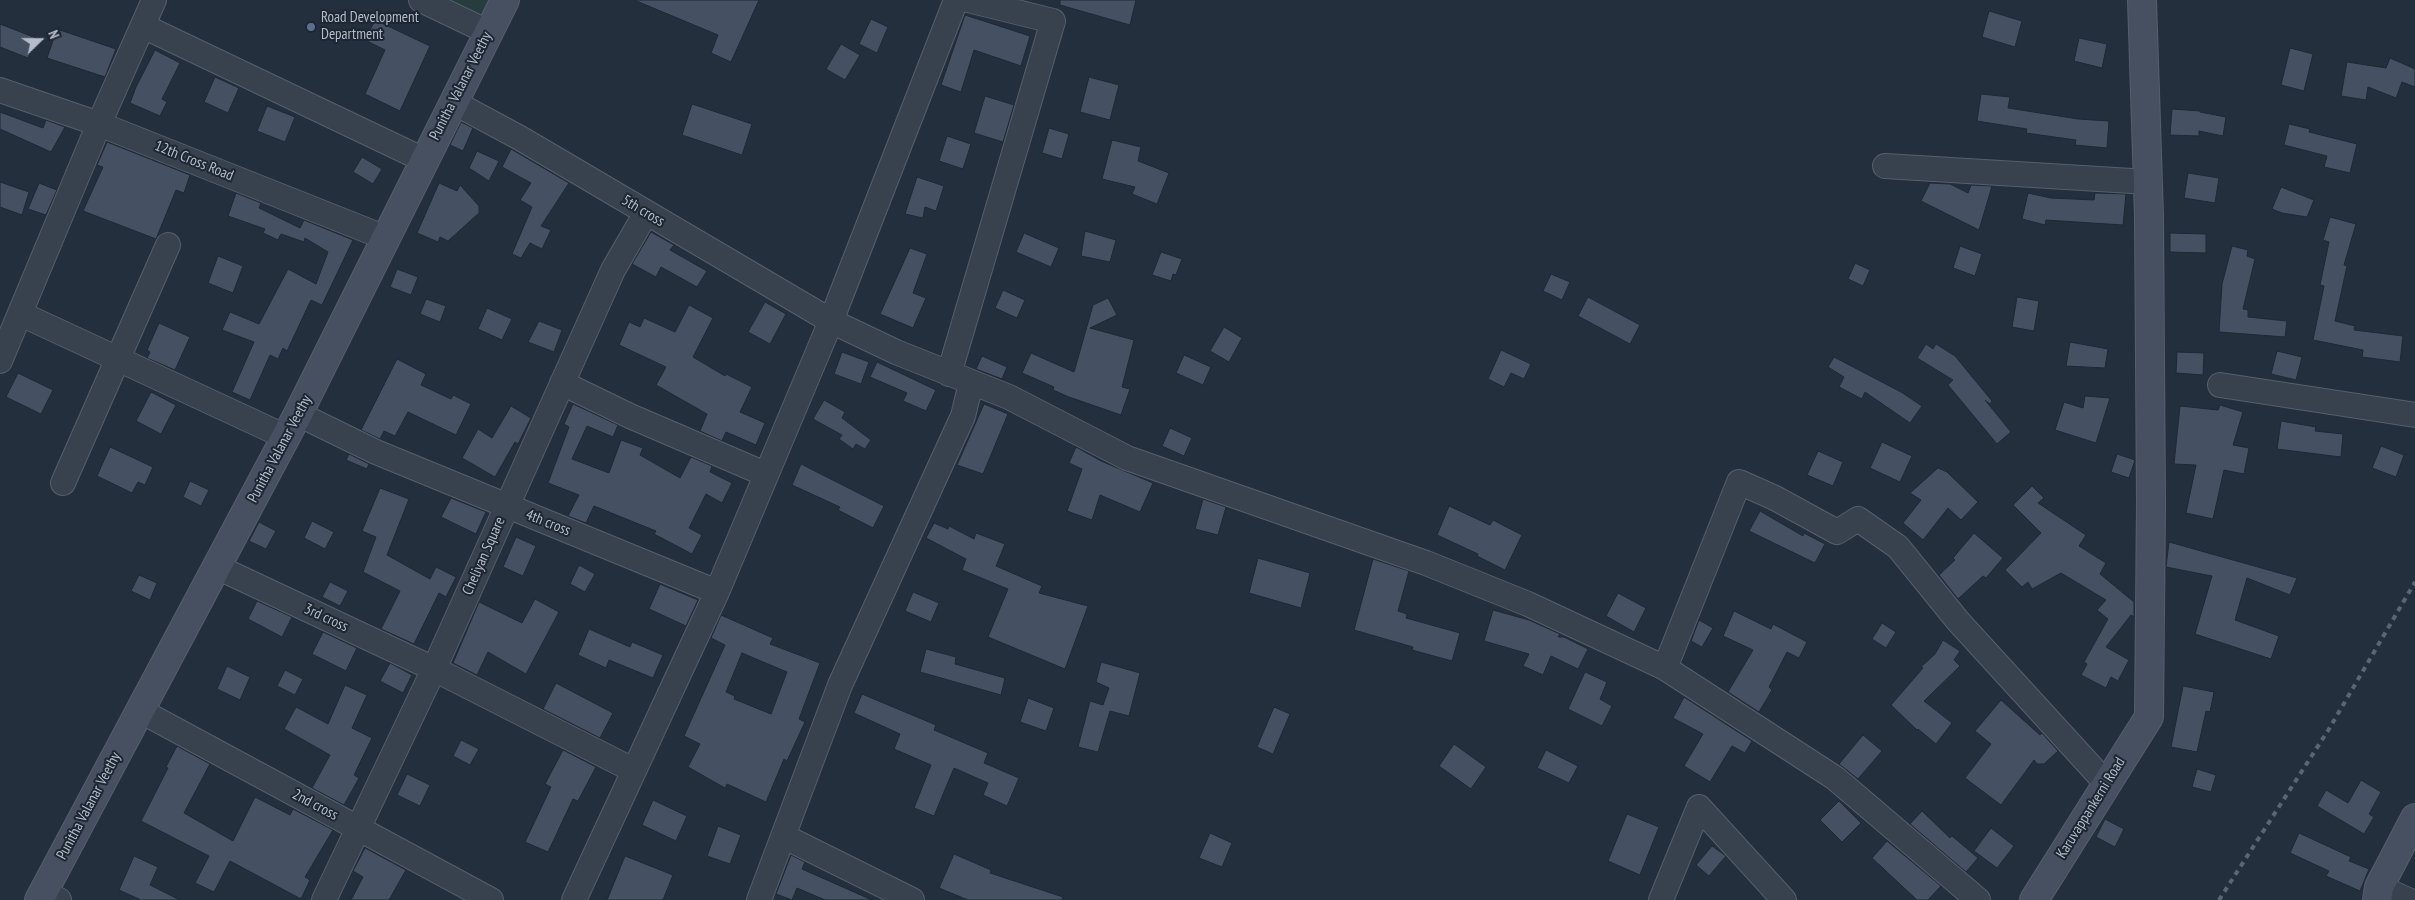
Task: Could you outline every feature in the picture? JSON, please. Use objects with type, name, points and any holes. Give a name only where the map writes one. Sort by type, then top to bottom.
[{"type":"street","points":[[3,348],[21,314],[99,124],[154,0]]},
{"type":"street","points":[[421,0],[488,32]]},
{"type":"street","name":"Punitha Valanar Veethy","points":[[47,897],[139,710],[292,426],[505,0]]},
{"type":"street","points":[[574,900],[717,592],[765,474],[831,321],[956,0]]},
{"type":"street","points":[[759,900],[840,685],[963,416],[960,379],[1053,20],[968,0]]},
{"type":"street","points":[[1884,166],[2148,182],[2142,0]]},
{"type":"street","points":[[143,26],[424,160]]},
{"type":"street","name":"12th Cross Road","points":[[0,90],[99,124],[386,238]]},
{"type":"street","name":"5th cross","points":[[453,102],[520,138],[831,321],[896,352],[1009,397],[1127,458],[1426,563],[1528,604],[1665,668],[1835,778],[1978,900]]},
{"type":"street","name":"Karuvappankerni Road","points":[[2034,900],[2149,717],[2148,182]]},
{"type":"street","name":"Cheliyan Square","points":[[324,900],[434,669],[612,270],[646,213]]},
{"type":"street","points":[[63,483],[168,245]]},
{"type":"street","name":"4th cross","points":[[21,314],[118,359],[292,426],[376,452],[717,592]]},
{"type":"street","points":[[562,383],[630,416],[765,474]]},
{"type":"street","points":[[2220,386],[2415,415]]},
{"type":"street","points":[[1665,668],[1738,482],[1775,498],[1837,532],[1858,519],[1898,547],[1958,621],[2106,783]]},
{"type":"street","name":"3rd cross","points":[[217,568],[434,669],[633,770]]},
{"type":"street","name":"2nd cross","points":[[139,710],[491,900]]},
{"type":"street","points":[[1661,900],[1699,807],[1784,900]]},
{"type":"street","points":[[2408,900],[2378,893],[2415,818]]},
{"type":"street","points":[[783,836],[912,900]]},
{"type":"green space","points":[[433,0],[489,0],[480,17]]},
{"type":"building","points":[[634,0],[759,0],[731,62],[711,53],[718,35]]},
{"type":"building","points":[[1060,0],[1136,0],[1130,25],[1060,5]]},
{"type":"building","points":[[1989,11],[2022,21],[2015,47],[1982,37]]},
{"type":"building","points":[[965,15],[1030,36],[1021,66],[974,50],[961,92],[941,85]]},
{"type":"building","points":[[871,19],[888,27],[877,53],[859,44]]},
{"type":"building","points":[[375,20],[430,46],[400,111],[365,94],[385,50],[365,40]]},
{"type":"building","points":[[0,24],[36,38],[28,58],[0,47]]},
{"type":"building","points":[[57,29],[116,49],[105,77],[47,58]]},
{"type":"building","points":[[2079,38],[2107,44],[2102,68],[2074,61]]},
{"type":"building","points":[[841,44],[860,55],[845,80],[826,69]]},
{"type":"building","points":[[2290,48],[2313,54],[2304,91],[2281,85]]},
{"type":"building","points":[[155,50],[180,63],[162,99],[167,102],[160,116],[130,103]]},
{"type":"building","points":[[2390,58],[2415,69],[2415,87],[2402,82],[2396,98],[2368,87],[2366,100],[2341,96],[2347,62],[2386,68]]},
{"type":"building","points":[[215,77],[239,88],[228,113],[204,102]]},
{"type":"building","points":[[1089,77],[1119,85],[1110,120],[1080,112]]},
{"type":"building","points":[[1981,94],[2010,97],[2008,108],[2078,119],[2109,121],[2107,148],[2075,145],[2076,140],[2026,133],[2027,129],[1977,121]]},
{"type":"building","points":[[985,96],[1014,105],[1003,142],[974,133]]},
{"type":"building","points":[[692,104],[752,124],[742,155],[682,135]]},
{"type":"building","points":[[267,106],[295,117],[285,142],[257,131]]},
{"type":"building","points":[[2172,109],[2200,111],[2226,117],[2223,136],[2199,131],[2199,136],[2170,135]]},
{"type":"building","points":[[0,112],[43,128],[46,120],[65,127],[51,152],[0,129]]},
{"type":"building","points":[[461,122],[473,128],[463,151],[450,145]]},
{"type":"building","points":[[2289,124],[2310,129],[2309,132],[2357,144],[2350,173],[2324,167],[2327,156],[2284,145]]},
{"type":"building","points":[[1049,128],[1069,134],[1062,159],[1042,153]]},
{"type":"building","points":[[947,136],[971,144],[963,169],[939,161]]},
{"type":"building","points":[[1112,140],[1141,147],[1138,161],[1169,173],[1157,204],[1132,194],[1135,187],[1102,179]]},
{"type":"building","points":[[107,142],[190,175],[184,193],[176,190],[156,239],[83,211],[103,167],[97,165]]},
{"type":"building","points":[[511,149],[569,183],[541,226],[551,230],[542,249],[530,243],[521,258],[512,254],[532,207],[520,200],[531,183],[502,167]]},
{"type":"building","points":[[477,151],[499,161],[489,181],[469,168]]},
{"type":"building","points":[[362,157],[382,169],[373,184],[353,172]]},
{"type":"building","points":[[2188,173],[2219,178],[2215,203],[2184,198]]},
{"type":"building","points":[[917,177],[944,186],[936,211],[925,207],[923,218],[905,214]]},
{"type":"building","points":[[0,182],[29,192],[22,215],[0,207]]},
{"type":"building","points":[[39,183],[57,190],[46,215],[28,209]]},
{"type":"building","points":[[439,183],[457,191],[460,185],[479,206],[479,213],[448,241],[440,237],[438,242],[417,233]]},
{"type":"building","points":[[1930,183],[1950,184],[1968,193],[1971,185],[1992,186],[1979,230],[1921,201]]},
{"type":"building","points":[[2281,187],[2314,200],[2307,217],[2282,213],[2272,209]]},
{"type":"building","points":[[236,193],[261,203],[259,208],[300,228],[304,220],[353,240],[322,305],[311,300],[287,351],[283,348],[278,359],[270,355],[250,400],[232,392],[254,342],[222,330],[230,312],[259,324],[288,269],[316,284],[328,252],[305,238],[304,242],[281,234],[278,240],[263,233],[265,229],[228,216]]},
{"type":"building","points":[[2028,193],[2051,198],[2094,200],[2095,193],[2126,194],[2123,225],[2046,220],[2045,225],[2022,219]]},
{"type":"building","points":[[2330,217],[2356,224],[2344,265],[2347,266],[2335,321],[2355,326],[2354,330],[2403,336],[2400,362],[2362,357],[2363,350],[2313,340],[2324,286],[2320,285],[2329,242],[2323,240]]},
{"type":"building","points":[[1085,231],[1116,240],[1110,262],[1081,256]]},
{"type":"building","points":[[651,232],[674,245],[670,250],[707,271],[697,287],[661,267],[656,277],[632,264]]},
{"type":"building","points":[[1024,233],[1059,248],[1051,267],[1016,252]]},
{"type":"building","points":[[2170,233],[2206,234],[2206,253],[2170,252]]},
{"type":"building","points":[[1960,246],[1982,254],[1975,276],[1953,268]]},
{"type":"building","points":[[2232,246],[2248,250],[2247,256],[2255,259],[2243,309],[2248,310],[2248,317],[2287,321],[2285,337],[2219,332],[2222,284]]},
{"type":"building","points":[[910,248],[927,254],[913,293],[926,298],[913,328],[880,314]]},
{"type":"building","points":[[1161,252],[1182,259],[1176,275],[1173,274],[1171,281],[1152,275]]},
{"type":"building","points":[[218,256],[243,266],[233,293],[208,283]]},
{"type":"building","points":[[1855,263],[1870,270],[1863,286],[1848,279]]},
{"type":"building","points":[[397,269],[418,277],[411,295],[390,287]]},
{"type":"building","points":[[1551,274],[1570,282],[1562,300],[1543,291]]},
{"type":"building","points":[[1003,290],[1025,300],[1017,318],[995,308]]},
{"type":"building","points":[[1588,297],[1640,325],[1630,344],[1578,316]]},
{"type":"building","points":[[2017,297],[2039,301],[2034,331],[2012,327]]},
{"type":"building","points":[[1108,298],[1117,315],[1090,328],[1134,340],[1122,387],[1130,389],[1121,415],[1069,397],[1053,390],[1054,387],[1022,373],[1031,353],[1074,372],[1093,305]]},
{"type":"building","points":[[426,299],[446,306],[440,322],[420,314]]},
{"type":"building","points":[[765,302],[786,314],[770,344],[748,332]]},
{"type":"building","points":[[689,305],[713,318],[693,357],[725,376],[726,374],[752,387],[740,412],[765,423],[756,445],[726,432],[722,441],[700,431],[707,414],[656,385],[666,367],[619,345],[629,322],[640,327],[644,318],[675,332]]},
{"type":"building","points":[[487,308],[512,319],[502,340],[478,329]]},
{"type":"building","points":[[539,321],[562,330],[554,352],[528,342]]},
{"type":"building","points":[[159,323],[190,337],[175,370],[147,358],[150,352],[147,350]]},
{"type":"building","points":[[1224,327],[1242,338],[1229,362],[1210,351]]},
{"type":"building","points":[[2070,342],[2108,349],[2105,368],[2066,366]]},
{"type":"building","points":[[1926,344],[1933,349],[1936,344],[1955,356],[1992,401],[1990,404],[1985,400],[2011,432],[1997,444],[1948,385],[1953,380],[1917,358]]},
{"type":"building","points":[[1501,350],[1531,364],[1524,379],[1511,373],[1504,387],[1488,379]]},
{"type":"building","points":[[2277,351],[2302,357],[2296,380],[2271,374]]},
{"type":"building","points":[[842,352],[869,362],[861,384],[834,374]]},
{"type":"building","points":[[2177,352],[2204,353],[2203,375],[2176,373]]},
{"type":"building","points":[[1184,355],[1211,367],[1203,385],[1176,373]]},
{"type":"building","points":[[982,356],[1007,367],[1002,379],[976,369]]},
{"type":"building","points":[[1834,357],[1901,392],[1922,406],[1910,423],[1865,392],[1862,399],[1839,387],[1844,377],[1828,367]]},
{"type":"building","points":[[397,359],[426,374],[421,385],[451,399],[453,395],[471,404],[456,435],[408,412],[395,436],[384,431],[380,439],[361,430]]},
{"type":"building","points":[[877,362],[936,390],[926,411],[903,401],[907,393],[870,377]]},
{"type":"building","points":[[18,373],[53,390],[41,414],[6,397]]},
{"type":"building","points":[[151,392],[176,405],[161,434],[136,421]]},
{"type":"building","points":[[2085,396],[2110,398],[2096,443],[2055,430],[2064,402],[2083,408]]},
{"type":"building","points":[[824,400],[845,412],[842,418],[871,440],[865,449],[856,444],[853,449],[839,439],[842,435],[813,419]]},
{"type":"building","points":[[573,404],[618,425],[613,437],[587,426],[572,459],[609,473],[621,440],[643,448],[640,455],[680,478],[691,457],[712,466],[710,472],[732,483],[722,503],[706,494],[689,528],[702,535],[692,554],[654,534],[656,531],[594,506],[586,523],[568,516],[579,495],[548,483],[569,427],[564,424]]},
{"type":"building","points":[[984,404],[1008,414],[983,474],[957,465]]},
{"type":"building","points":[[2220,405],[2243,412],[2233,445],[2249,448],[2244,474],[2224,470],[2213,519],[2186,513],[2196,465],[2174,464],[2180,406],[2218,410]]},
{"type":"building","points":[[511,406],[531,418],[518,444],[515,442],[495,477],[462,458],[478,429],[492,438]]},
{"type":"building","points":[[2281,421],[2316,427],[2315,431],[2343,434],[2341,457],[2277,449]]},
{"type":"building","points":[[1170,428],[1192,438],[1184,456],[1162,446]]},
{"type":"building","points":[[1882,442],[1912,456],[1900,482],[1870,468]]},
{"type":"building","points":[[2381,446],[2404,455],[2396,477],[2372,468]]},
{"type":"building","points":[[110,447],[153,467],[145,485],[138,482],[132,493],[97,476]]},
{"type":"building","points":[[1076,447],[1101,461],[1153,483],[1140,512],[1100,495],[1092,520],[1067,511],[1082,469],[1069,463]]},
{"type":"building","points":[[1818,451],[1843,462],[1833,486],[1807,475]]},
{"type":"building","points":[[349,454],[369,464],[367,469],[346,460]]},
{"type":"building","points":[[2117,454],[2135,460],[2129,478],[2111,472]]},
{"type":"building","points":[[801,464],[884,506],[873,528],[838,510],[840,507],[792,485]]},
{"type":"building","points":[[1938,468],[1947,472],[1978,502],[1961,520],[1948,508],[1923,540],[1903,523],[1921,500],[1910,493]]},
{"type":"building","points":[[190,481],[209,490],[201,506],[183,497]]},
{"type":"building","points":[[2032,486],[2044,498],[2038,503],[2086,535],[2079,546],[2106,563],[2100,574],[2134,602],[2134,617],[2131,615],[2106,647],[2129,660],[2118,681],[2111,677],[2106,688],[2081,675],[2087,664],[2084,662],[2108,619],[2097,610],[2106,600],[2061,573],[2032,589],[2028,582],[2022,587],[2005,570],[2041,533],[2013,505]]},
{"type":"building","points":[[380,488],[409,499],[387,555],[430,579],[436,567],[456,577],[446,597],[439,593],[414,644],[381,629],[400,591],[363,572],[376,537],[362,531]]},
{"type":"building","points":[[451,498],[486,512],[476,534],[441,517]]},
{"type":"building","points":[[1203,499],[1226,507],[1218,535],[1195,529]]},
{"type":"building","points":[[1449,506],[1490,525],[1493,520],[1522,535],[1505,570],[1477,556],[1478,554],[1437,535]]},
{"type":"building","points":[[1760,511],[1803,536],[1804,533],[1825,544],[1815,563],[1749,531]]},
{"type":"building","points":[[312,521],[334,532],[325,549],[304,538]]},
{"type":"building","points":[[259,522],[276,531],[266,549],[249,541]]},
{"type":"building","points":[[934,523],[948,529],[949,526],[974,539],[976,533],[1005,544],[996,566],[1042,586],[1039,593],[1088,606],[1065,669],[988,637],[1008,589],[962,570],[966,559],[926,538]]},
{"type":"building","points":[[1974,533],[2003,558],[1986,578],[1983,576],[1958,599],[1939,575],[1955,560],[1953,558]]},
{"type":"building","points":[[516,537],[536,546],[523,576],[503,567]]},
{"type":"building","points":[[2169,542],[2297,578],[2290,595],[2247,578],[2235,620],[2279,636],[2271,659],[2195,634],[2212,576],[2166,567]]},
{"type":"building","points":[[1258,558],[1310,573],[1301,608],[1249,593]]},
{"type":"building","points":[[1373,559],[1409,571],[1398,611],[1407,614],[1406,618],[1460,633],[1452,661],[1412,650],[1413,647],[1354,630]]},
{"type":"building","points":[[579,565],[595,574],[585,592],[570,584]]},
{"type":"building","points":[[139,575],[157,583],[150,600],[131,591]]},
{"type":"building","points":[[330,582],[348,591],[340,606],[322,597]]},
{"type":"building","points":[[660,584],[698,600],[686,626],[649,609]]},
{"type":"building","points":[[913,592],[939,603],[931,622],[905,611]]},
{"type":"building","points":[[1618,593],[1646,608],[1634,632],[1606,616]]},
{"type":"building","points":[[535,599],[559,612],[526,674],[488,652],[477,675],[453,663],[479,602],[522,623]]},
{"type":"building","points":[[257,601],[292,617],[282,637],[248,619]]},
{"type":"building","points":[[1493,610],[1529,620],[1560,634],[1558,637],[1564,637],[1588,649],[1578,669],[1551,656],[1543,675],[1523,666],[1529,654],[1484,641]]},
{"type":"building","points":[[1734,611],[1771,629],[1773,624],[1807,642],[1799,658],[1787,652],[1769,687],[1772,690],[1759,712],[1728,692],[1753,650],[1723,636]]},
{"type":"building","points":[[721,615],[773,638],[770,644],[820,663],[799,719],[805,722],[787,761],[784,759],[766,802],[727,784],[725,788],[688,767],[700,744],[684,736],[725,645],[711,638]],"holes":[[[742,653],[787,672],[771,714],[734,699],[735,696],[726,692]]]},
{"type":"building","points":[[1699,620],[1713,628],[1702,647],[1691,641]]},
{"type":"building","points":[[1882,623],[1896,632],[1886,648],[1872,639]]},
{"type":"building","points":[[589,629],[630,647],[632,642],[663,655],[653,678],[609,660],[606,668],[578,655]]},
{"type":"building","points":[[323,632],[357,648],[346,671],[312,654]]},
{"type":"building","points":[[1943,640],[1960,651],[1954,660],[1960,666],[1924,701],[1952,723],[1936,744],[1917,730],[1891,705],[1923,668],[1921,667],[1935,654]]},
{"type":"building","points":[[926,649],[956,657],[955,664],[1005,678],[1001,695],[920,672]]},
{"type":"building","points":[[1101,662],[1140,673],[1129,716],[1110,711],[1098,752],[1078,747],[1090,701],[1103,705],[1109,688],[1096,682]]},
{"type":"building","points":[[390,663],[412,675],[403,693],[380,681]]},
{"type":"building","points":[[227,666],[250,677],[240,700],[217,689]]},
{"type":"building","points":[[285,670],[303,679],[295,695],[277,686]]},
{"type":"building","points":[[1585,672],[1607,682],[1600,699],[1612,706],[1602,726],[1568,709]]},
{"type":"building","points":[[556,683],[613,713],[600,738],[543,709]]},
{"type":"building","points":[[345,685],[367,695],[352,728],[372,738],[354,775],[359,778],[344,805],[312,788],[330,755],[284,729],[296,707],[328,724]]},
{"type":"building","points":[[2183,686],[2214,692],[2210,712],[2206,711],[2197,752],[2171,747]]},
{"type":"building","points":[[862,694],[936,725],[934,730],[988,753],[984,763],[1019,778],[1007,806],[983,795],[988,783],[954,768],[934,816],[914,808],[931,765],[894,749],[900,734],[854,713]]},
{"type":"building","points":[[1684,697],[1752,741],[1745,753],[1732,746],[1710,782],[1684,766],[1703,734],[1673,718]]},
{"type":"building","points":[[1028,698],[1054,708],[1046,731],[1020,722]]},
{"type":"building","points":[[2001,700],[2040,735],[2042,733],[2058,751],[2044,764],[2037,764],[2034,760],[2001,805],[1965,778],[1991,744],[1975,731]]},
{"type":"building","points":[[1274,707],[1290,714],[1273,754],[1257,747]]},
{"type":"building","points":[[1863,735],[1882,751],[1858,779],[1839,764]]},
{"type":"building","points":[[461,740],[479,749],[470,765],[453,756]]},
{"type":"building","points":[[1454,744],[1486,767],[1471,789],[1439,766]]},
{"type":"building","points":[[177,746],[210,764],[184,813],[233,841],[255,797],[290,815],[293,809],[333,830],[305,877],[310,880],[301,899],[230,861],[214,892],[195,883],[209,856],[141,821]]},
{"type":"building","points":[[563,750],[596,767],[578,801],[573,799],[548,852],[525,842],[551,787],[545,784]]},
{"type":"building","points":[[1546,750],[1578,766],[1569,783],[1537,768]]},
{"type":"building","points":[[2197,769],[2216,775],[2211,792],[2192,787]]},
{"type":"building","points":[[407,774],[430,785],[420,806],[397,795]]},
{"type":"building","points":[[2361,780],[2381,792],[2369,814],[2374,817],[2364,834],[2317,806],[2326,790],[2348,803]]},
{"type":"building","points":[[653,800],[687,816],[676,841],[642,825]]},
{"type":"building","points":[[1839,801],[1861,823],[1842,842],[1820,820]]},
{"type":"building","points":[[1922,811],[1950,838],[1952,836],[1978,858],[1966,872],[1910,824]]},
{"type":"building","points":[[1627,814],[1659,827],[1640,875],[1608,861]]},
{"type":"building","points":[[2105,819],[2124,829],[2115,847],[2096,837]]},
{"type":"building","points":[[718,826],[741,835],[730,864],[707,856]]},
{"type":"building","points":[[1991,828],[2014,846],[1997,868],[1974,851]]},
{"type":"building","points":[[1210,833],[1232,843],[1222,867],[1199,858]]},
{"type":"building","points":[[2299,833],[2351,857],[2349,861],[2369,869],[2360,891],[2326,876],[2329,871],[2290,853]]},
{"type":"building","points":[[1887,841],[1941,886],[1928,900],[1917,900],[1872,858]]},
{"type":"building","points":[[1712,846],[1726,856],[1709,876],[1696,865]]},
{"type":"building","points":[[365,848],[406,870],[389,900],[351,900],[363,877],[353,871]]},
{"type":"building","points":[[954,854],[991,870],[990,873],[1063,897],[1062,900],[968,900],[939,888]]},
{"type":"building","points":[[791,855],[805,862],[802,869],[872,900],[825,900],[797,888],[792,900],[776,894]]},
{"type":"building","points":[[134,856],[158,867],[150,885],[180,900],[141,900],[119,890]]},
{"type":"building","points":[[625,856],[673,875],[663,900],[607,900]]},
{"type":"railway","points":[[2219,900],[2329,729],[2415,582]]},
{"type":"place","name":"Road Development Department","points":[[311,27]]}]
